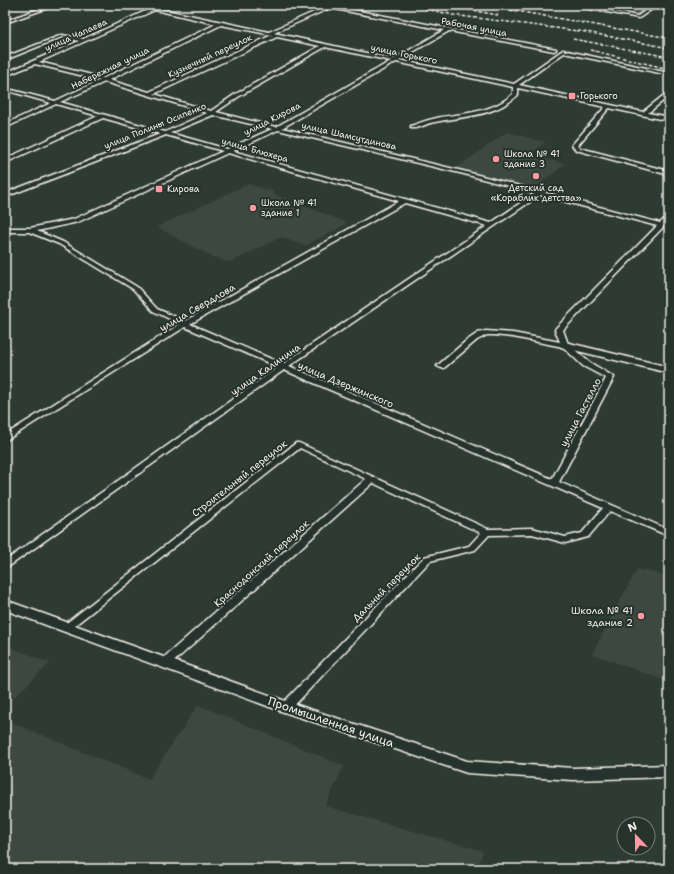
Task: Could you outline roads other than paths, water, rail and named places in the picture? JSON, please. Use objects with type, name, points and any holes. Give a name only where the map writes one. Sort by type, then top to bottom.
[{"type":"main road","points":[[565,346],[669,370]]},
{"type":"main road","name":"Промышленная улица","points":[[5,605],[286,707],[467,767],[572,774],[669,771]]},
{"type":"street","name":"улица Горького","points":[[136,5],[669,119]]},
{"type":"street","name":"Рабочая улица","points":[[321,5],[554,50]]},
{"type":"street","points":[[571,5],[639,17],[654,6],[669,9]]},
{"type":"street","points":[[269,33],[308,18],[329,7]]},
{"type":"street","points":[[5,22],[46,8]]},
{"type":"street","name":"улица Чапаева","points":[[5,75],[154,9]]},
{"type":"street","name":"Набережная улица","points":[[5,126],[221,23]]},
{"type":"street","name":"улица Кирова","points":[[6,229],[30,230],[76,221],[276,129],[448,30]]},
{"type":"street","name":"Кузнечный переулок","points":[[149,94],[278,35]]},
{"type":"street","name":"улица Чапаева","points":[[5,59],[62,36],[84,40]]},
{"type":"street","name":"улица Полины Осипенко","points":[[5,195],[164,134],[212,113],[236,96],[325,45]]},
{"type":"street","points":[[413,127],[430,121],[490,110],[509,102],[516,94],[515,86],[563,51],[669,74]]},
{"type":"street","name":"улица Шамсутдинова","points":[[34,62],[104,80],[212,113],[465,173],[660,225]]},
{"type":"street","name":"улица Блюхера","points":[[14,92],[491,225]]},
{"type":"street","points":[[643,114],[669,93]]},
{"type":"street","points":[[608,106],[575,145],[578,149],[669,173]]},
{"type":"street","points":[[5,161],[103,116]]},
{"type":"street","name":"улица Калинина","points":[[5,565],[283,367],[539,193]]},
{"type":"street","name":"улица Свердлова","points":[[5,438],[185,324],[404,201]]},
{"type":"street","points":[[565,346],[559,330],[669,216]]},
{"type":"street","name":"улица Дзержинского","points":[[30,230],[61,243],[135,288],[155,310],[283,367],[669,533]]},
{"type":"street","name":"улица Гастелло","points":[[441,366],[473,340],[485,333],[502,334],[565,346],[586,364],[610,378],[554,484]]},
{"type":"street","name":"Строительный переулок","points":[[67,627],[299,445],[488,532]]},
{"type":"street","name":"Краснодонский переулок","points":[[165,663],[372,479]]},
{"type":"street","points":[[488,532],[532,532],[565,540],[586,535],[609,507]]},
{"type":"street","name":"Дальний переулок","points":[[286,707],[427,559],[472,548],[488,532]]},
{"type":"railway","points":[[409,5],[453,15],[586,32],[669,48]]},
{"type":"railway","points":[[441,5],[498,15]]},
{"type":"railway","points":[[483,5],[669,38]]},
{"type":"railway","points":[[573,39],[669,57]]},
{"type":"railway","points":[[590,50],[669,69]]},
{"type":"place","name":"Горького","points":[[572,96]]},
{"type":"place","name":"Школа № 41 здание 3","points":[[496,159]]},
{"type":"place","name":"Детский сад «Кораблик детства»","points":[[536,176]]},
{"type":"place","name":"Кирова","points":[[159,189]]},
{"type":"place","name":"Школа № 41 здание 1","points":[[253,208]]},
{"type":"place","name":"Школа № 41 здание 2","points":[[641,616]]}]
